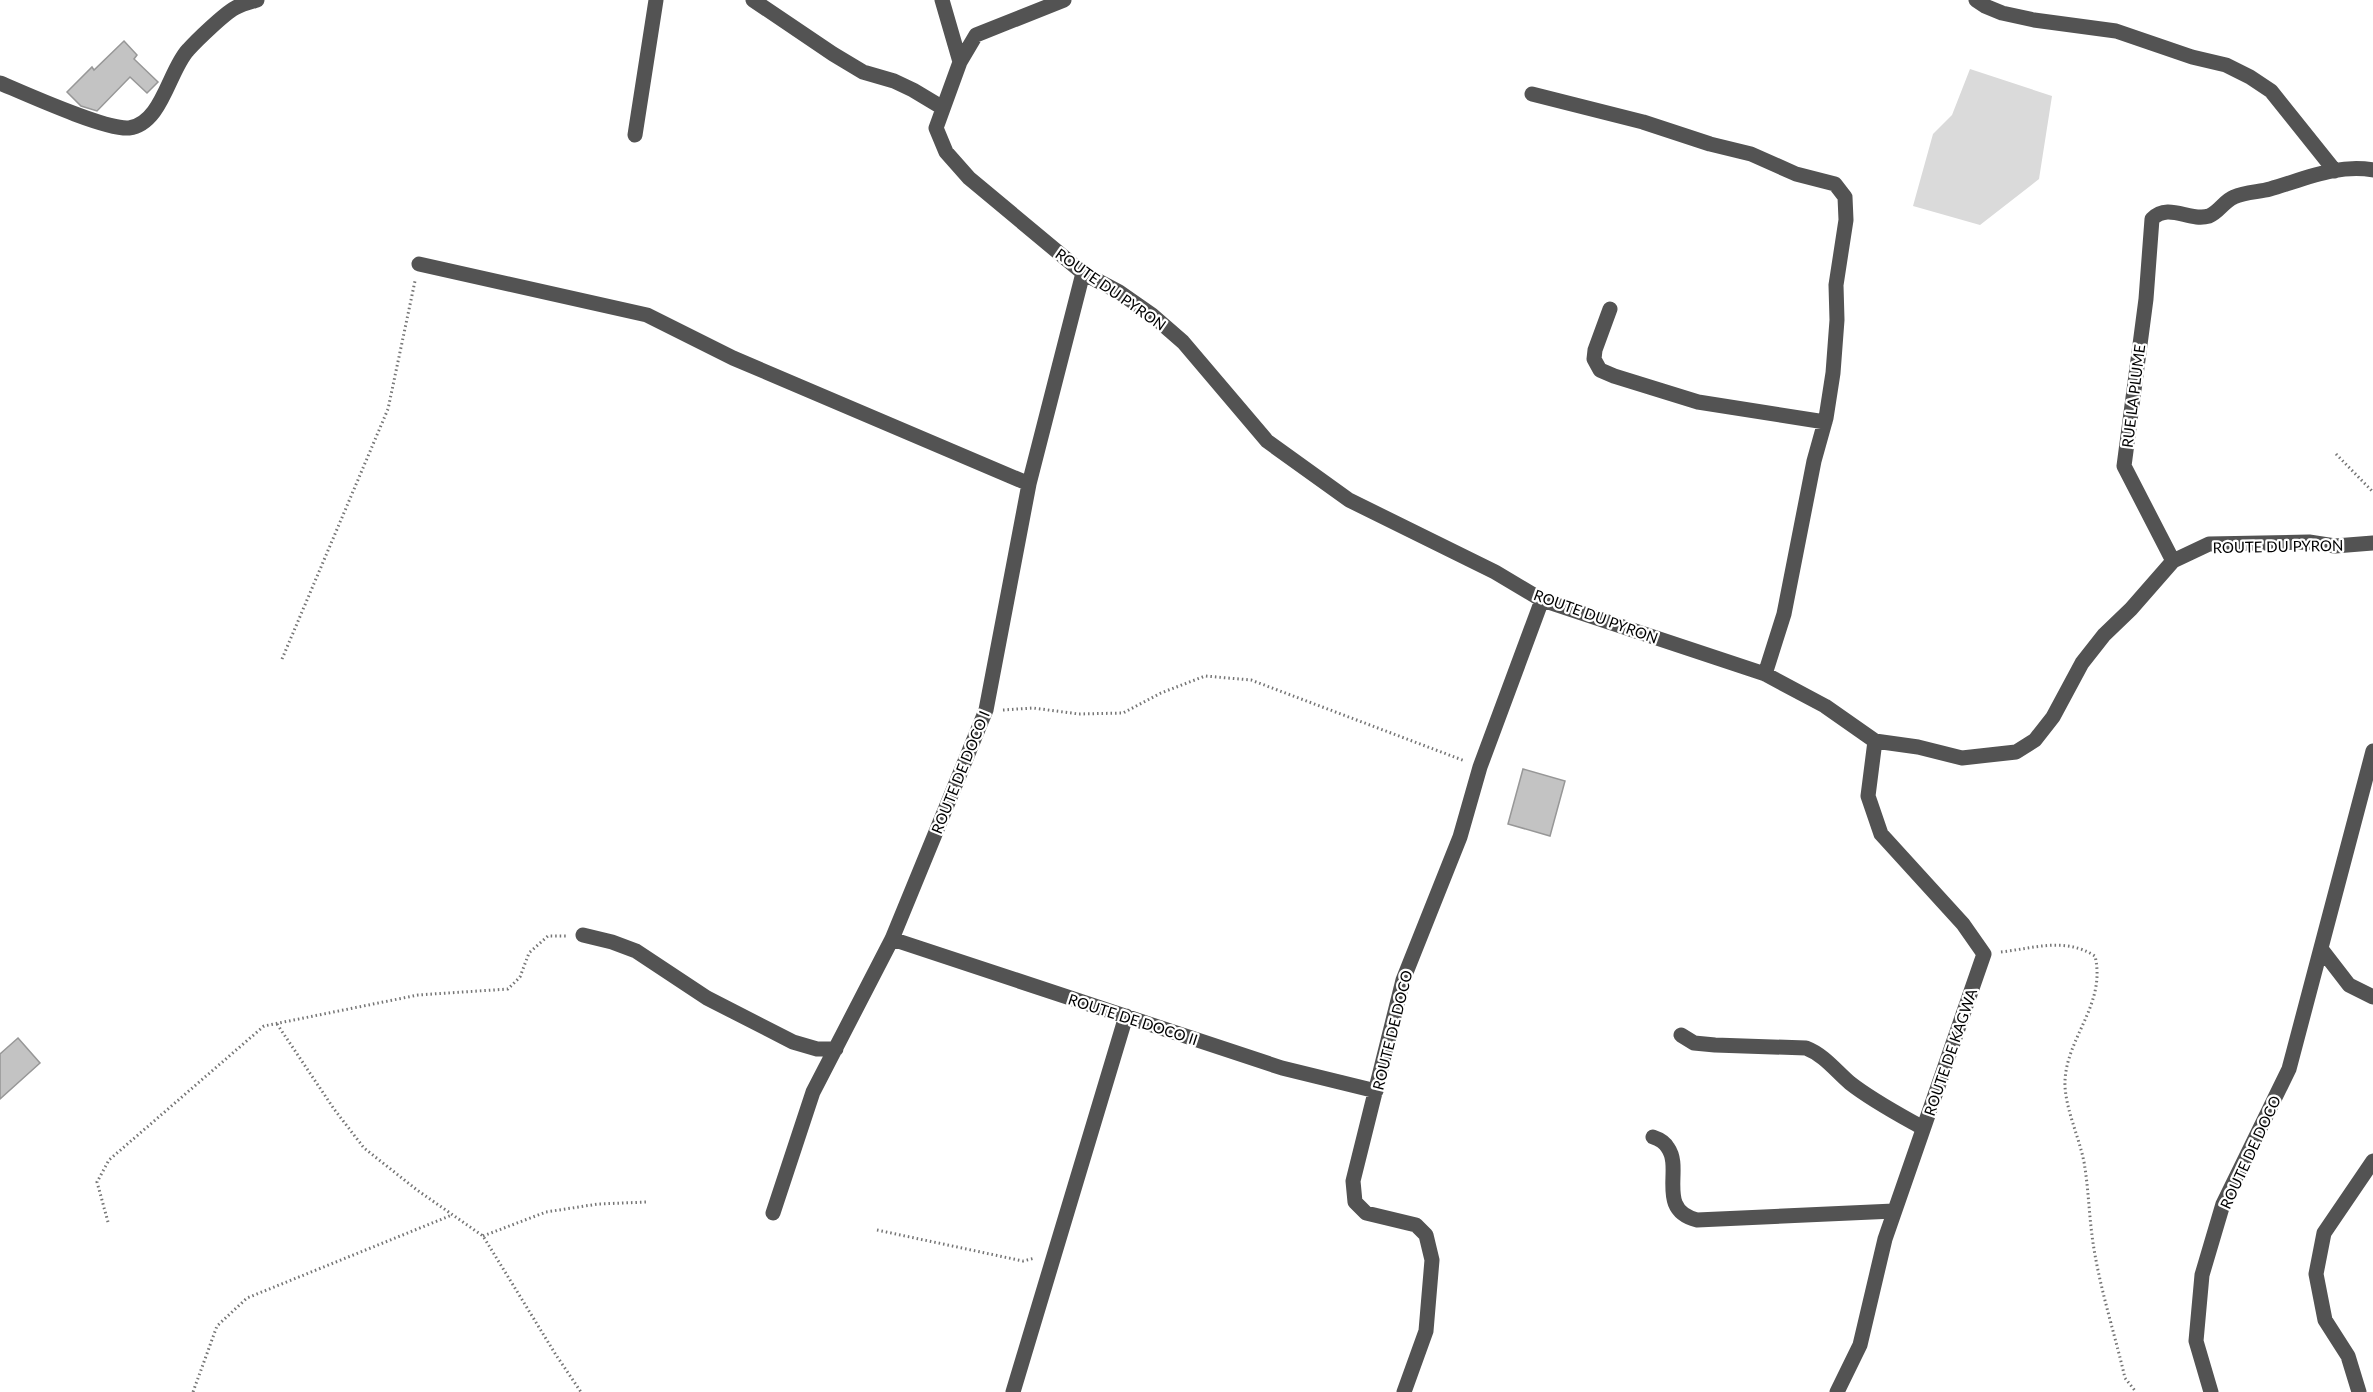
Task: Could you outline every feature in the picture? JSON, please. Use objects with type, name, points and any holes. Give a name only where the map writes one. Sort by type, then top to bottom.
[{"type":"street","points":[[0,83],[100,122],[122,127],[139,125],[148,118],[161,99],[186,51],[235,8],[257,0]]},
{"type":"street","points":[[635,135],[656,0]]},
{"type":"street","points":[[753,0],[863,72],[894,81],[944,108]]},
{"type":"street","points":[[942,0],[960,62]]},
{"type":"street","name":"ROUTE DU PYRON","points":[[1065,0],[976,35],[960,62],[936,128],[946,152],[969,178],[1083,273],[1119,292],[1152,315],[1182,342],[1267,441],[1349,500],[1495,572],[1542,600],[1765,674],[1826,706],[1875,741],[1918,747],[1962,758],[2016,752],[2035,740],[2053,717],[2082,663],[2104,635],[2174,561],[2209,544],[2309,542],[2335,546],[2373,543]]},
{"type":"street","points":[[1976,0],[2002,13],[2034,20],[2116,31],[2226,66],[2250,76],[2271,91],[2335,171],[2365,168],[2373,170]]},
{"type":"street","points":[[1532,94],[1643,122],[1710,144],[1751,154],[1796,174],[1835,184],[1845,197],[1846,220],[1836,285],[1837,320],[1833,373],[1825,422],[1814,461],[1784,614],[1765,674]]},
{"type":"street","name":"RUE LA PLUME","points":[[2174,561],[2124,466],[2146,299],[2152,219],[2168,211],[2194,217],[2212,215],[2237,195],[2256,193],[2335,171]]},
{"type":"street","points":[[419,264],[647,315],[733,358],[1029,484]]},
{"type":"street","name":"ROUTE DE DOCO I","points":[[773,1213],[813,1092],[892,939],[986,710],[1029,484],[1083,273]]},
{"type":"street","points":[[1610,309],[1595,350],[1594,359],[1600,370],[1698,402],[1825,422]]},
{"type":"street","name":"ROUTE DE DOCO","points":[[1404,1392],[1426,1331],[1432,1260],[1426,1235],[1416,1225],[1366,1212],[1355,1202],[1353,1181],[1402,980],[1460,837],[1480,767],[1542,600]]},
{"type":"street","points":[[1875,741],[1868,796],[1881,834],[1963,924],[1984,954]]},
{"type":"street","name":"ROUTE DE DOCO","points":[[2211,1392],[2196,1341],[2202,1275],[2223,1204],[2289,1069],[2373,751]]},
{"type":"street","points":[[583,935],[636,951],[717,1004],[793,1042],[817,1049],[836,1048]]},
{"type":"street","name":"ROUTE DE DOCO II","points":[[892,939],[1282,1068],[1376,1091]]},
{"type":"street","points":[[2322,950],[2349,985],[2373,997]]},
{"type":"street","name":"ROUTE DE KAGWA","points":[[1837,1392],[1860,1345],[1885,1239],[1984,954]]},
{"type":"street","points":[[1013,1392],[1126,1016]]},
{"type":"street","points":[[1681,1035],[1704,1044],[1806,1048],[1817,1052],[1850,1082],[1880,1104],[1923,1128]]},
{"type":"street","points":[[1653,1137],[1668,1147],[1671,1154],[1673,1200],[1681,1212],[1689,1218],[1697,1220],[1894,1211]]},
{"type":"street","points":[[2360,1392],[2348,1356],[2325,1320],[2316,1274],[2324,1233],[2373,1161]]},
{"type":"path","points":[[282,658],[388,409],[419,264]]},
{"type":"path","points":[[2336,454],[2373,492]]},
{"type":"path","points":[[986,710],[1033,708],[1079,714],[1123,713],[1161,693],[1205,676],[1251,681],[1480,767]]},
{"type":"path","points":[[108,1222],[97,1182],[109,1161],[264,1026],[418,995],[508,989],[520,977],[529,953],[548,936],[583,935]]},
{"type":"path","points":[[1984,954],[2067,944],[2083,948],[2095,956],[2098,968],[2096,990],[2089,1014],[2068,1061],[2065,1086],[2068,1110],[2082,1149],[2089,1188],[2094,1248],[2125,1378],[2136,1392]]},
{"type":"path","points":[[278,1024],[334,1109],[364,1148],[417,1190],[483,1236],[581,1392]]},
{"type":"path","points":[[483,1236],[546,1212],[598,1204],[647,1202]]},
{"type":"path","points":[[193,1392],[217,1326],[247,1298],[453,1215]]},
{"type":"path","points":[[877,1230],[1023,1261],[1055,1254]]},
{"type":"shaded area","points":[[1970,69],[2052,96],[2039,179],[1980,225],[1913,206],[1933,134],[1952,115]]},
{"type":"building","points":[[124,41],[137,55],[134,59],[158,82],[147,93],[130,77],[97,111],[81,106],[67,92],[92,67],[94,70]]},
{"type":"building","points":[[1523,769],[1565,781],[1550,836],[1508,824]]},
{"type":"building","points":[[18,1038],[40,1063],[0,1099],[0,1054]]}]
